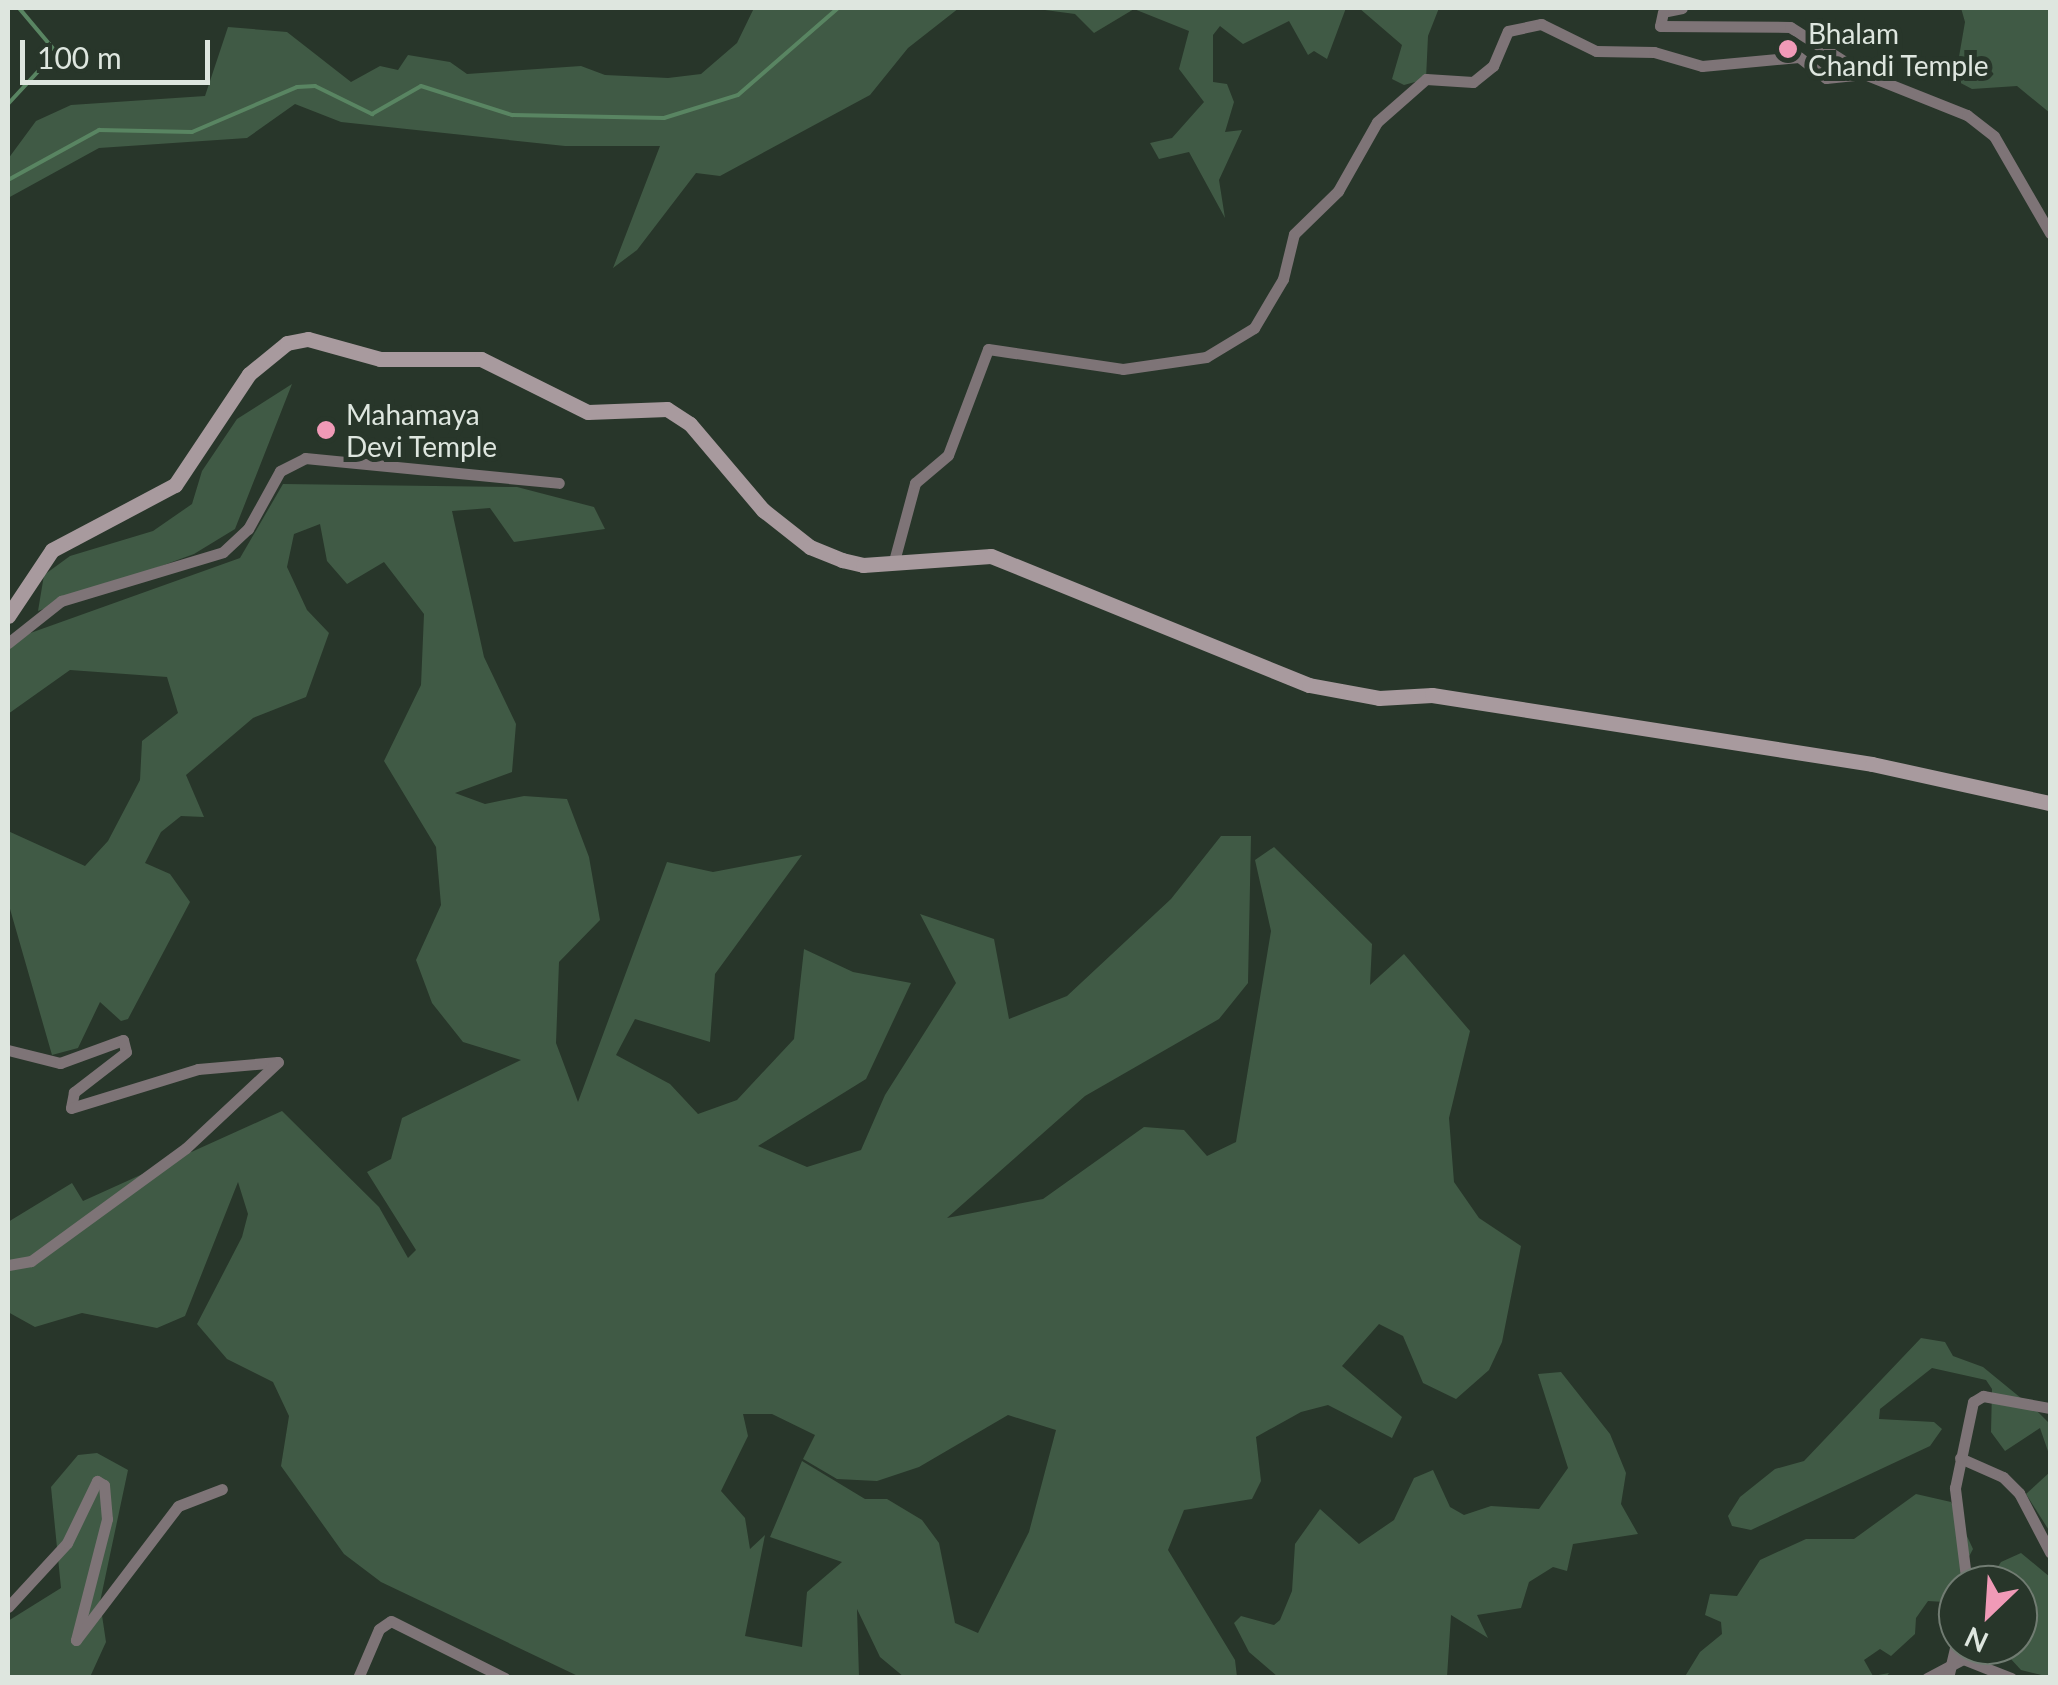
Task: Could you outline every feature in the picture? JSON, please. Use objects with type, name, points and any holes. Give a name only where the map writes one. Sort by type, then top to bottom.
[{"type":"main road","points":[[8,616],[52,550],[175,485],[248,374],[287,343],[308,339],[380,359],[481,359],[588,412],[667,408],[690,424],[731,480],[810,546],[854,564],[991,556],[1096,604],[1179,628],[1309,685],[1348,694],[1473,701],[1872,764],[2050,804]]},
{"type":"street","points":[[1682,8],[1663,12],[1660,26],[1790,27],[1864,74],[1968,115],[1994,136],[2050,233]]},
{"type":"street","points":[[894,561],[915,483],[948,455],[988,349],[1123,369],[1206,357],[1254,328],[1283,280],[1294,234],[1338,190],[1377,122],[1426,79],[1473,82],[1493,66],[1508,31],[1541,24],[1596,51],[1654,52],[1702,66],[1799,57],[1826,78],[1864,74]]},
{"type":"street","points":[[8,644],[61,601],[222,552],[248,528],[280,472],[305,458],[559,483]]},
{"type":"street","points":[[8,1050],[60,1063],[122,1040],[126,1052],[74,1092],[71,1108],[198,1069],[278,1062],[186,1148],[31,1262],[8,1265]]},
{"type":"street","points":[[1965,1565],[1955,1488],[1968,1416],[1983,1396],[2050,1408]]},
{"type":"street","points":[[1960,1458],[2003,1477],[2019,1493],[2050,1552]]},
{"type":"street","points":[[8,1607],[50,1567],[84,1516],[97,1481],[104,1485],[106,1519],[76,1640],[178,1506],[222,1489]]},
{"type":"street","points":[[358,1678],[379,1629],[390,1621],[505,1678]]},
{"type":"street","points":[[1984,1665],[2011,1678]]},
{"type":"green space","points":[[754,8],[959,8],[908,48],[870,95],[720,176],[696,173],[637,250],[613,268],[660,146],[565,146],[341,122],[295,104],[247,138],[99,148],[8,198],[8,159],[36,121],[71,105],[205,96],[228,27],[287,32],[351,82],[380,66],[398,70],[408,55],[450,62],[467,74],[581,66],[605,75],[668,78],[701,74],[737,43]]},
{"type":"green space","points":[[1030,8],[1346,8],[1327,59],[1314,51],[1308,55],[1289,21],[1243,44],[1220,26],[1213,35],[1213,82],[1227,84],[1234,102],[1225,132],[1242,130],[1219,180],[1225,218],[1189,152],[1159,159],[1150,143],[1172,138],[1204,102],[1179,69],[1189,31],[1134,9],[1094,33],[1075,14]]},
{"type":"green space","points":[[1359,8],[1439,8],[1428,36],[1426,79],[1404,85],[1392,79],[1402,45]]},
{"type":"green space","points":[[1961,8],[2050,8],[2050,113],[2017,86],[1972,89],[1955,80],[1965,22]]},
{"type":"green space","points":[[292,384],[235,529],[194,554],[38,611],[44,575],[70,556],[153,531],[192,504],[202,471],[237,419]]},
{"type":"green space","points":[[283,484],[517,487],[594,507],[605,529],[514,542],[490,508],[452,511],[484,657],[516,724],[512,772],[455,793],[485,804],[524,796],[567,799],[589,857],[600,920],[559,962],[556,1043],[578,1102],[667,862],[713,872],[802,855],[715,974],[710,1042],[635,1019],[616,1055],[670,1084],[698,1114],[737,1100],[794,1039],[804,949],[853,972],[911,983],[866,1079],[758,1146],[807,1167],[861,1150],[885,1095],[956,983],[920,914],[994,939],[1009,1019],[1067,996],[1171,899],[1221,836],[1251,836],[1248,983],[1219,1019],[1085,1096],[947,1218],[1043,1199],[1144,1127],[1184,1130],[1207,1156],[1236,1142],[1271,931],[1255,860],[1274,847],[1372,944],[1370,985],[1404,954],[1470,1031],[1449,1118],[1454,1182],[1479,1218],[1521,1246],[1502,1342],[1489,1370],[1456,1399],[1423,1383],[1403,1336],[1379,1324],[1342,1366],[1402,1417],[1392,1438],[1328,1405],[1301,1412],[1256,1437],[1261,1481],[1252,1499],[1184,1510],[1168,1550],[1235,1660],[1237,1677],[904,1677],[880,1657],[857,1609],[859,1677],[580,1677],[381,1582],[344,1554],[281,1466],[289,1416],[273,1382],[227,1359],[197,1324],[242,1237],[248,1214],[238,1182],[185,1316],[157,1328],[82,1313],[35,1327],[8,1312],[8,1222],[72,1183],[83,1201],[282,1111],[379,1207],[408,1258],[416,1250],[367,1172],[391,1159],[402,1118],[521,1060],[463,1042],[432,1003],[416,960],[441,905],[436,847],[384,761],[421,685],[424,614],[384,562],[347,584],[327,561],[320,524],[294,534],[287,567],[307,610],[329,633],[306,697],[253,718],[186,775],[204,817],[181,816],[161,832],[145,863],[170,874],[190,902],[128,1019],[121,1021],[100,1002],[78,1048],[52,1055],[8,902],[8,831],[85,866],[108,841],[140,780],[142,741],[178,713],[167,677],[70,670],[8,714],[8,641],[240,558]],"holes":[[[743,1414],[772,1414],[815,1435],[803,1459],[837,1479],[877,1481],[919,1467],[1008,1415],[1056,1430],[1029,1532],[978,1633],[955,1623],[939,1543],[922,1520],[887,1499],[865,1499],[802,1461],[770,1537],[842,1562],[807,1592],[802,1647],[745,1636],[765,1535],[750,1549],[745,1518],[721,1491],[748,1436]]]},
{"type":"green space","points":[[1921,1338],[1945,1342],[1953,1356],[1983,1367],[2038,1412],[2050,1424],[2050,1457],[2040,1428],[2005,1451],[1991,1432],[1992,1389],[1986,1380],[1932,1368],[1880,1409],[1879,1419],[1934,1422],[1942,1429],[1930,1446],[1751,1530],[1732,1526],[1728,1516],[1740,1497],[1775,1469],[1804,1461]]},
{"type":"green space","points":[[1561,1372],[1610,1434],[1626,1473],[1621,1504],[1638,1534],[1573,1544],[1567,1571],[1553,1567],[1529,1582],[1521,1608],[1477,1615],[1488,1638],[1451,1615],[1447,1677],[1278,1677],[1249,1652],[1234,1623],[1241,1616],[1274,1625],[1280,1620],[1292,1591],[1295,1544],[1320,1509],[1359,1544],[1394,1520],[1414,1478],[1433,1470],[1450,1507],[1464,1515],[1491,1506],[1539,1509],[1568,1468],[1538,1374]]},
{"type":"green space","points":[[97,1453],[128,1470],[100,1602],[106,1642],[90,1677],[8,1678],[8,1621],[61,1588],[51,1487],[78,1455]]},
{"type":"green space","points":[[2050,1472],[2050,1532],[2026,1494]]},
{"type":"green space","points":[[1916,1494],[1951,1502],[1973,1549],[1965,1565],[1938,1565],[1938,1602],[1928,1601],[1916,1618],[1915,1634],[1891,1656],[1880,1649],[1864,1660],[1873,1676],[1889,1673],[1886,1677],[1684,1678],[1700,1652],[1722,1634],[1721,1622],[1705,1615],[1710,1594],[1737,1596],[1760,1560],[1806,1539],[1854,1539]]},
{"type":"green space","points":[[2021,1553],[2036,1565],[1999,1565]]},
{"type":"green space","points":[[2038,1567],[2050,1577],[2050,1677],[2021,1670],[2016,1665],[2038,1665]]},
{"type":"waterway","points":[[8,104],[56,52],[19,8]]},
{"type":"waterway","points":[[8,180],[99,130],[192,132],[297,87],[315,86],[372,114],[421,86],[512,115],[664,118],[738,95],[838,8]]},
{"type":"place","name":"Bhalam Chandi Temple","points":[[1788,49]]},
{"type":"place","name":"Mahamaya Devi Temple","points":[[326,430]]}]
